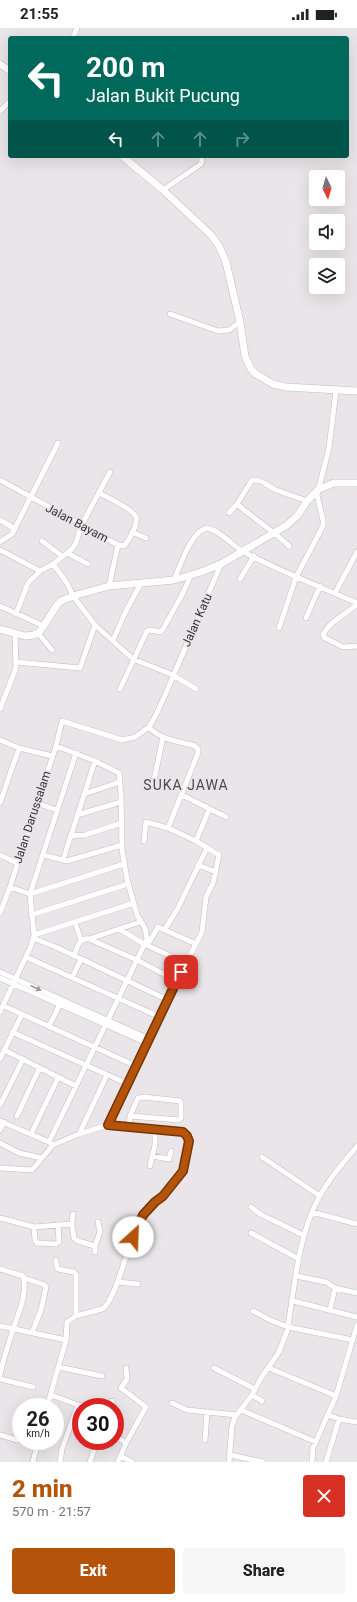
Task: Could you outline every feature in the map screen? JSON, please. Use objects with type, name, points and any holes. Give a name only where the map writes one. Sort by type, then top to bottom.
[{"type":"street","points":[[0,111],[8,102]]},
{"type":"street","points":[[124,158],[163,190],[211,235],[219,246],[226,262],[240,322],[245,356],[251,369],[256,374],[273,384],[286,387],[357,391]]},
{"type":"street","points":[[163,190],[201,164],[202,158]]},
{"type":"street","points":[[170,314],[218,332],[229,330],[240,322]]},
{"type":"street","points":[[279,628],[285,606],[296,577],[323,526],[317,495],[329,448],[336,391]]},
{"type":"street","points":[[0,542],[12,534],[15,529],[58,443]]},
{"type":"street","points":[[16,614],[28,583],[40,571],[53,564],[76,543],[81,526],[110,472]]},
{"type":"street","name":"Jalan Bayam","points":[[0,480],[30,498],[118,545],[109,586]]},
{"type":"street","points":[[228,513],[237,504],[252,480],[257,480],[275,490],[307,501]]},
{"type":"street","points":[[0,629],[15,634],[30,636],[38,634],[57,605],[61,601],[73,596],[109,586],[174,580],[190,577],[220,564],[288,524],[298,515],[307,501],[319,489],[334,483],[357,483]]},
{"type":"street","points":[[99,493],[133,513],[135,516],[136,521],[132,532],[124,546],[118,545]]},
{"type":"street","points":[[237,504],[248,514],[274,532],[289,546]]},
{"type":"street","points":[[0,520],[15,529]]},
{"type":"street","points":[[174,580],[197,533],[203,529],[212,529],[241,551],[357,604],[334,622],[323,635],[325,638],[343,647],[357,646]]},
{"type":"street","points":[[132,532],[146,538]]},
{"type":"street","points":[[42,541],[64,554],[88,564]]},
{"type":"street","points":[[0,550],[40,571]]},
{"type":"street","points":[[335,593],[357,552]]},
{"type":"street","points":[[240,579],[254,556]]},
{"type":"street","points":[[53,564],[67,583],[73,596],[95,625],[133,659],[173,675],[196,689]]},
{"type":"street","name":"Jalan Katu","points":[[149,727],[156,715],[217,576],[220,564]]},
{"type":"street","points":[[120,690],[147,631],[150,630],[160,632],[163,629],[190,577]]},
{"type":"street","points":[[113,640],[141,583]]},
{"type":"street","points":[[306,618],[320,586]]},
{"type":"street","points":[[0,606],[44,626]]},
{"type":"street","points":[[16,662],[80,668],[95,625]]},
{"type":"street","points":[[0,709],[16,668],[15,634]]},
{"type":"street","points":[[38,634],[52,650]]},
{"type":"street","name":"Jalan Darussalam","points":[[0,913],[10,887],[36,803],[56,746],[62,721],[122,740],[135,737],[149,727]]},
{"type":"street","points":[[149,727],[153,732],[163,737],[195,746],[198,749],[198,753],[168,828]]},
{"type":"street","points":[[153,785],[163,737]]},
{"type":"street","points":[[0,740],[19,748],[52,756]]},
{"type":"street","points":[[56,746],[119,772],[124,864],[128,884],[140,922],[147,933],[146,944]]},
{"type":"street","points":[[0,803],[19,748]]},
{"type":"street","points":[[0,1012],[26,957],[33,936],[30,894],[76,753]]},
{"type":"street","points":[[63,860],[95,761]]},
{"type":"street","points":[[84,794],[120,782]]},
{"type":"street","points":[[182,795],[209,810],[226,817]]},
{"type":"street","points":[[77,815],[121,802]]},
{"type":"street","points":[[36,803],[57,810]]},
{"type":"street","points":[[196,841],[209,810]]},
{"type":"street","points":[[108,1125],[176,981],[196,944],[202,928],[206,897],[213,883],[219,855],[196,841],[168,828],[146,822],[144,841]]},
{"type":"street","points":[[70,836],[85,835],[122,823]]},
{"type":"street","points":[[43,855],[68,861],[122,845]]},
{"type":"street","points":[[165,929],[178,908],[207,848]]},
{"type":"street","points":[[0,855],[17,863]]},
{"type":"street","points":[[10,887],[30,894],[124,864]]},
{"type":"street","points":[[198,865],[216,872]]},
{"type":"street","points":[[31,915],[128,884]]},
{"type":"street","points":[[33,936],[134,903]]},
{"type":"street","points":[[89,939],[140,922]]},
{"type":"street","points":[[74,956],[81,940],[75,923]]},
{"type":"street","points":[[0,1168],[32,1170],[42,1158],[51,1144],[76,1086],[127,980],[146,944],[156,929],[158,927],[165,929],[196,944]]},
{"type":"street","points":[[119,929],[186,963]]},
{"type":"street","points":[[33,936],[168,1000]]},
{"type":"street","points":[[81,940],[84,938],[89,939],[137,960],[176,981]]},
{"type":"street","points":[[26,957],[160,1017]]},
{"type":"street","points":[[72,978],[81,959]]},
{"type":"street","points":[[0,972],[15,982]]},
{"type":"street","points":[[0,978],[15,982],[148,1041]]},
{"type":"street","points":[[49,1026],[61,1002]]},
{"type":"street","points":[[4,1006],[136,1066]]},
{"type":"street","points":[[0,1059],[22,1014]]},
{"type":"street","points":[[12,1032],[128,1084]]},
{"type":"street","points":[[4,1050],[39,1069],[76,1086]]},
{"type":"street","points":[[0,1105],[23,1060]]},
{"type":"street","points":[[16,1116],[39,1069]]},
{"type":"street","points":[[79,1134],[107,1075]]},
{"type":"street","points":[[31,1134],[58,1078]]},
{"type":"street","points":[[129,1127],[130,1116],[135,1102],[140,1098],[180,1101],[181,1103],[181,1118],[178,1120],[130,1116]]},
{"type":"street","points":[[0,1130],[2,1122],[51,1144],[108,1125],[185,1133],[189,1141],[183,1171],[163,1196],[143,1215],[129,1245],[111,1299],[105,1307],[76,1316],[67,1322],[66,1340],[50,1398]]},
{"type":"street","points":[[150,1166],[155,1145],[155,1130]]},
{"type":"street","points":[[0,1143],[19,1153],[42,1158]]},
{"type":"street","points":[[229,1462],[232,1426],[237,1415],[252,1395],[284,1342],[288,1327],[303,1235],[312,1212],[320,1196],[357,1146]]},
{"type":"street","points":[[152,1156],[169,1159],[171,1151]]},
{"type":"street","points":[[262,1156],[320,1196]]},
{"type":"street","points":[[251,1207],[260,1214],[303,1235]]},
{"type":"street","points":[[312,1212],[357,1224]]},
{"type":"street","points":[[73,1214],[72,1224],[74,1238],[95,1246]]},
{"type":"street","points":[[0,1218],[34,1227],[72,1224]]},
{"type":"street","points":[[96,1252],[95,1246],[100,1232],[98,1222]]},
{"type":"street","points":[[34,1227],[35,1240],[37,1243],[56,1244],[59,1242],[58,1225]]},
{"type":"street","points":[[251,1233],[299,1259]]},
{"type":"street","points":[[56,1260],[58,1269],[74,1272],[76,1274],[76,1316]]},
{"type":"street","points":[[0,1270],[18,1274],[24,1278],[45,1285],[46,1287],[41,1310],[32,1333]]},
{"type":"street","points":[[296,1276],[326,1282],[335,1288],[357,1293]]},
{"type":"street","points":[[0,1375],[20,1310],[24,1289],[24,1278]]},
{"type":"street","points":[[117,1282],[138,1284]]},
{"type":"street","points":[[330,1310],[335,1288]]},
{"type":"street","points":[[292,1301],[357,1316]]},
{"type":"street","points":[[253,1310],[270,1320],[288,1327],[353,1340]]},
{"type":"street","points":[[312,1462],[316,1442],[336,1396],[357,1325]]},
{"type":"street","points":[[0,1326],[66,1340]]},
{"type":"street","points":[[58,1367],[102,1376]]},
{"type":"street","points":[[118,1462],[126,1442],[146,1407],[121,1388],[127,1379],[126,1368]]},
{"type":"street","points":[[214,1368],[255,1389]]},
{"type":"street","points":[[269,1368],[336,1396]]},
{"type":"street","points":[[0,1380],[33,1387]]},
{"type":"street","points":[[51,1395],[72,1403]]},
{"type":"street","points":[[252,1395],[262,1401]]},
{"type":"street","points":[[172,1403],[187,1410],[237,1415]]},
{"type":"street","points":[[240,1410],[316,1442]]},
{"type":"street","points":[[205,1440],[207,1412]]},
{"type":"street","points":[[328,1415],[339,1419],[357,1422]]},
{"type":"street","points":[[326,1462],[339,1419]]},
{"type":"street","points":[[60,1462],[62,1449],[72,1422]]},
{"type":"street","points":[[0,1435],[12,1439]]},
{"type":"street","points":[[33,1462],[36,1450]]},
{"type":"street","points":[[90,1462],[94,1450]]},
{"type":"street","points":[[230,1455],[263,1462]]},
{"type":"street","points":[[120,1456],[132,1462]]},
{"type":"district","name":"SUKA JAWA","points":[[186,785]]},
{"type":"route","points":[[133,1237],[143,1215],[163,1196],[183,1171],[189,1141],[183,1132],[108,1125],[181,972]]}]
